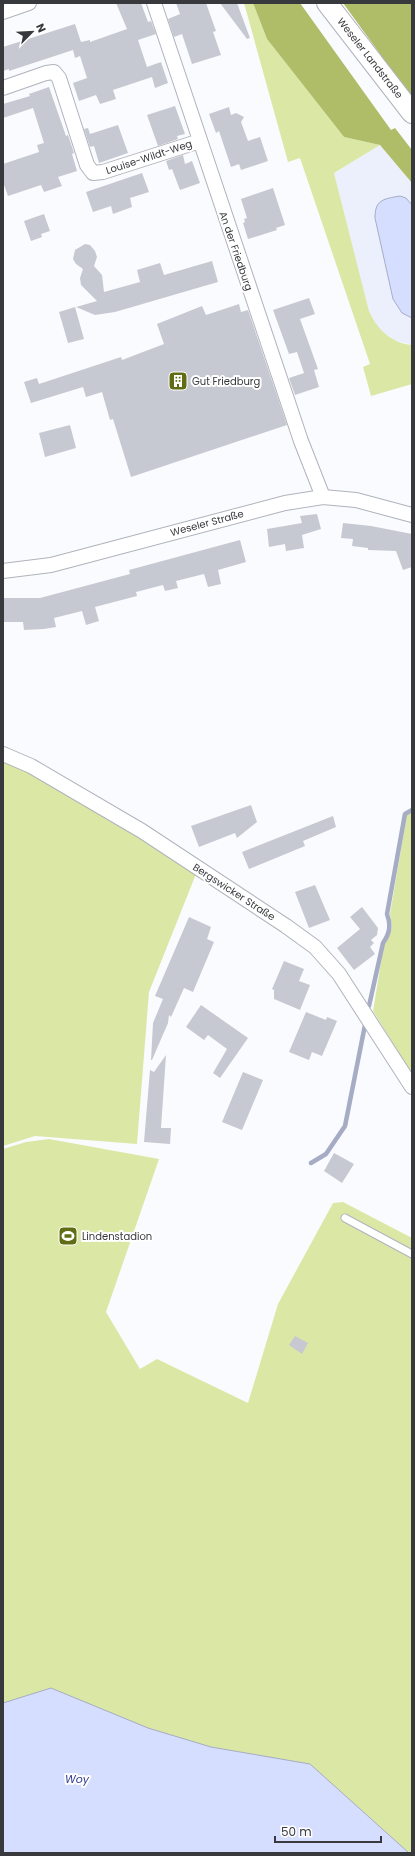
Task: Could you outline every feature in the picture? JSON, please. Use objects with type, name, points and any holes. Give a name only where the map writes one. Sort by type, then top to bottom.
[{"type":"main road","name":"Weseler Landstraße","points":[[327,3],[412,113]]},
{"type":"street","points":[[3,12],[30,3]]},
{"type":"street","name":"An der Friedburg","points":[[154,3],[301,441],[323,496]]},
{"type":"street","name":"Louise-Wildt-Weg","points":[[3,88],[46,73],[54,72],[59,78],[87,165],[93,173],[103,172],[200,141]]},
{"type":"street","name":"Weseler Straße","points":[[3,570],[51,565],[285,503],[323,496],[356,500],[412,515]]},
{"type":"street","name":"Bergswicker Straße","points":[[3,754],[31,766],[142,831],[286,926],[315,948],[340,974],[412,1087]]},
{"type":"lane","points":[[345,1218],[412,1254]]},
{"type":"shaded area","points":[[380,145],[412,183],[412,345],[396,341],[382,332],[375,323],[369,311],[334,173]]},
{"type":"green space","points":[[244,3],[253,3],[267,39],[344,137],[380,145],[334,173],[369,311],[376,324],[391,338],[404,344],[412,345],[412,384],[371,396],[363,367],[370,364],[300,158],[288,162]]},
{"type":"green space","points":[[253,3],[300,3],[391,130],[395,128],[412,150],[412,183],[380,145],[344,137],[267,39]]},
{"type":"green space","points":[[343,3],[412,3],[412,98]]},
{"type":"green space","points":[[3,761],[19,767],[138,835],[196,874],[149,992],[137,1144],[35,1136],[3,1146]]},
{"type":"green space","points":[[412,813],[412,1074],[373,1011],[384,944],[392,928],[390,914],[407,814]]},
{"type":"green space","points":[[49,1139],[159,1159],[106,1312],[140,1369],[157,1359],[248,1403],[278,1304],[333,1203],[343,1202],[412,1238],[412,1853],[3,1853],[3,1149],[26,1142]]},
{"type":"water","points":[[400,196],[406,198],[412,205],[412,318],[402,313],[393,299],[375,218],[375,212],[379,203],[385,199]]},
{"type":"water","name":"Woy","points":[[51,1688],[148,1728],[211,1747],[310,1764],[409,1853],[3,1853],[3,1703]]},
{"type":"building","points":[[116,3],[141,3],[148,22],[151,21],[156,34],[138,40],[147,67],[161,62],[168,83],[155,88],[152,77],[113,90],[116,99],[100,104],[96,95],[79,101],[73,83],[87,78],[80,56],[75,58],[73,50],[9,71],[9,69],[3,71],[3,47],[75,24],[81,42],[90,40],[90,42],[127,29]]},
{"type":"building","points":[[176,3],[206,3],[216,31],[213,32],[221,55],[192,64],[182,34],[174,37],[168,19],[180,14]]},
{"type":"building","points":[[220,3],[237,3],[250,38],[247,39]]},
{"type":"building","points":[[49,87],[66,136],[68,135],[74,153],[72,154],[77,171],[58,177],[62,186],[44,192],[41,185],[8,196],[3,182],[3,164],[39,152],[37,145],[44,143],[33,108],[3,118],[3,104],[30,96],[29,94]]},
{"type":"building","points":[[175,106],[185,134],[177,136],[178,139],[158,146],[147,115]]},
{"type":"building","points":[[229,107],[231,115],[236,113],[244,117],[241,122],[248,141],[260,137],[268,161],[241,170],[239,164],[231,167],[219,131],[216,133],[209,114]]},
{"type":"building","points":[[118,125],[128,153],[99,163],[94,146],[90,147],[84,129],[88,128],[90,134]]},
{"type":"building","points":[[183,155],[185,164],[192,161],[200,183],[180,190],[172,169],[169,170],[166,161]]},
{"type":"building","points":[[142,173],[149,192],[130,198],[132,207],[113,214],[111,206],[93,212],[86,192]]},
{"type":"building","points":[[273,188],[285,225],[276,228],[277,230],[248,239],[243,223],[245,222],[244,219],[247,218],[241,199]]},
{"type":"building","points":[[44,214],[50,231],[41,234],[42,237],[31,241],[24,221]]},
{"type":"building","points":[[85,244],[90,245],[95,251],[97,257],[94,266],[102,275],[104,292],[140,282],[137,270],[160,263],[164,275],[212,261],[218,282],[115,312],[95,315],[76,307],[97,301],[81,285],[80,278],[83,269],[76,264],[73,259],[75,250]]},
{"type":"building","points":[[309,298],[315,314],[300,319],[318,369],[314,370],[319,387],[295,395],[289,378],[304,373],[297,352],[289,354],[273,310]]},
{"type":"building","name":"Gut Friedburg","points":[[239,304],[241,312],[248,310],[287,425],[131,477],[113,419],[110,420],[102,392],[86,397],[83,387],[31,403],[24,382],[37,378],[39,384],[121,357],[122,360],[164,344],[157,324],[202,306],[206,315]]},
{"type":"building","points":[[75,307],[84,339],[68,343],[59,312]]},
{"type":"building","points":[[70,425],[76,448],[45,457],[39,433]]},
{"type":"building","points":[[317,514],[321,529],[302,535],[304,548],[286,551],[285,544],[269,547],[267,529],[302,523],[300,516]]},
{"type":"building","points":[[343,523],[371,526],[412,534],[412,567],[403,570],[396,551],[368,550],[368,548],[352,546],[353,539],[341,538]]},
{"type":"building","points":[[240,540],[246,562],[218,570],[221,584],[208,587],[204,574],[176,581],[178,588],[165,591],[163,585],[136,592],[137,596],[95,607],[99,621],[86,625],[82,611],[54,618],[56,627],[44,629],[24,630],[23,622],[3,622],[3,598],[40,598],[130,574],[129,570]]},
{"type":"building","points":[[251,805],[257,822],[237,838],[235,833],[199,847],[191,826]]},
{"type":"building","points":[[333,816],[336,827],[303,841],[305,846],[249,869],[242,852]]},
{"type":"building","points":[[315,885],[330,920],[309,928],[295,892]]},
{"type":"building","points":[[362,907],[378,928],[377,935],[371,940],[374,943],[370,947],[375,954],[354,970],[337,948],[360,929],[350,917]]},
{"type":"building","points":[[189,917],[211,927],[207,939],[214,942],[193,992],[184,988],[171,1017],[169,1015],[168,1023],[151,1060],[153,1023],[163,999],[155,996]]},
{"type":"building","points":[[284,961],[304,969],[299,981],[310,985],[300,1010],[274,999],[274,990],[272,989]]},
{"type":"building","points":[[201,1005],[248,1038],[220,1078],[213,1073],[227,1049],[208,1035],[204,1040],[186,1027]]},
{"type":"building","points":[[306,1012],[326,1020],[327,1017],[337,1021],[322,1056],[312,1052],[309,1060],[289,1052]]},
{"type":"building","points":[[166,1055],[161,1128],[171,1128],[170,1144],[144,1142],[150,1070],[154,1072]]},
{"type":"building","points":[[243,1072],[263,1080],[242,1130],[222,1122]]},
{"type":"building","points":[[334,1153],[354,1164],[342,1183],[324,1171]]},
{"type":"building","points":[[295,1336],[308,1343],[302,1354],[289,1345]]},
{"type":"waterway","points":[[369,1006],[383,943],[389,929],[387,914],[405,814],[412,810]]},
{"type":"waterway","points":[[311,1163],[326,1154],[345,1126],[365,1025]]},
{"type":"place","name":"Gut Friedburg","points":[[178,381]]},
{"type":"place","name":"Lindenstadion","points":[[68,1236]]}]
